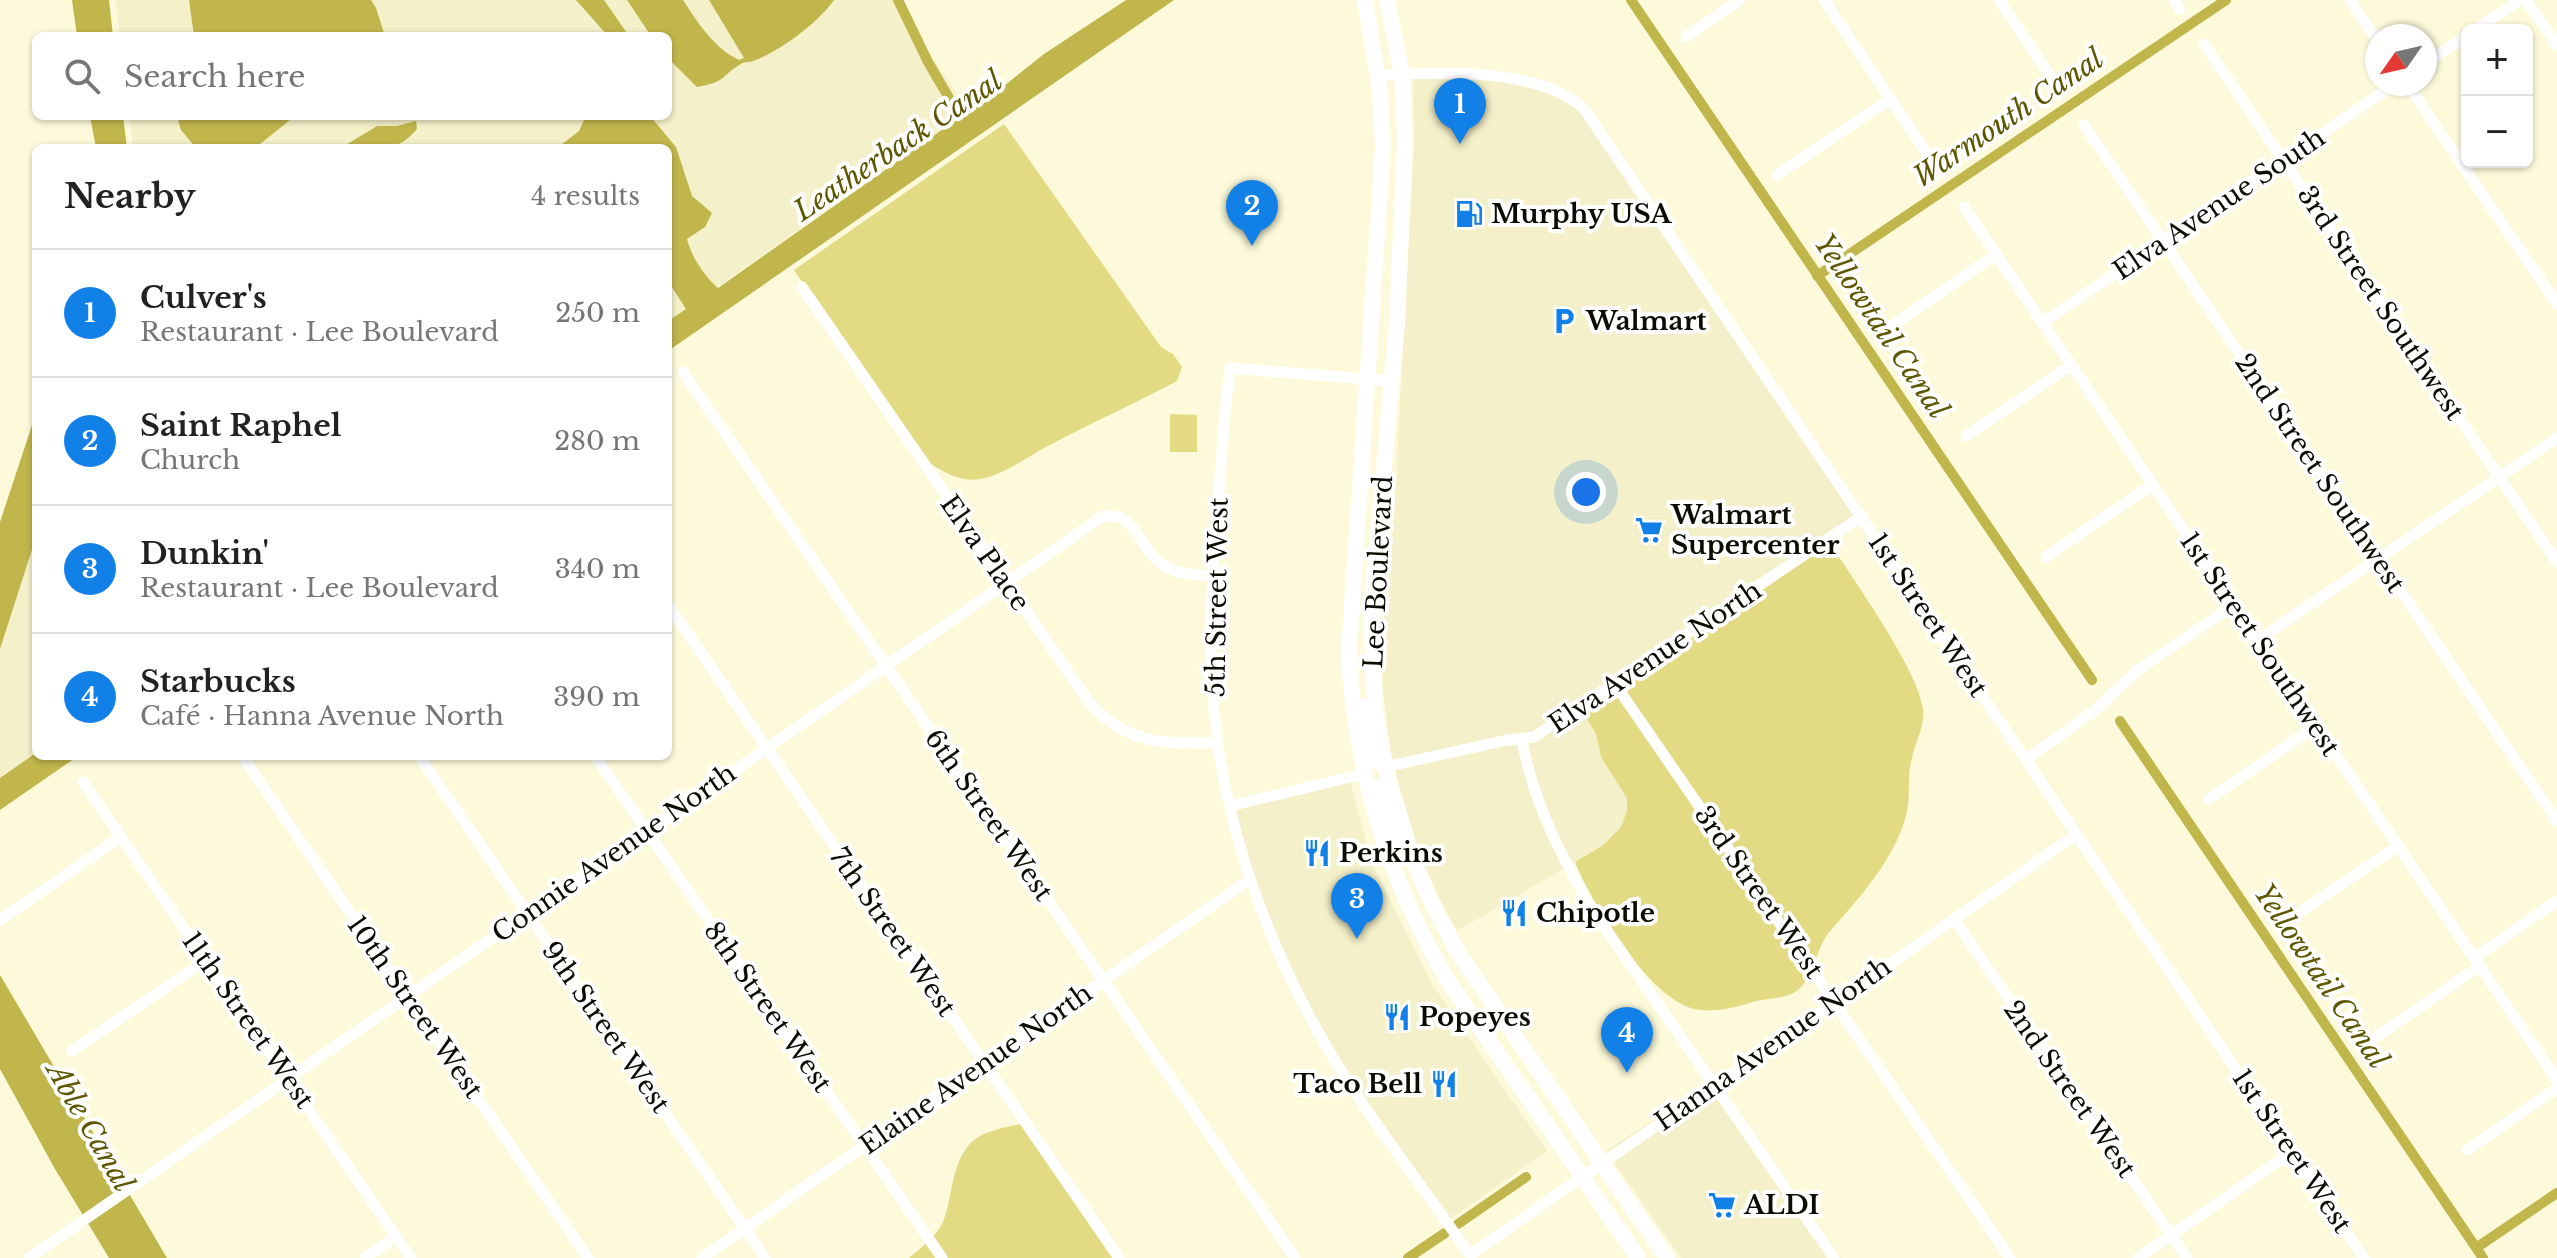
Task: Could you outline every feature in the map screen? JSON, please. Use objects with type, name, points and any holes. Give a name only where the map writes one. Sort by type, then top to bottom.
[{"type":"main road","name":"Lee Boulevard","points":[[1365,0],[1378,75],[1383,145],[1349,650],[1350,682],[1363,774],[1389,863],[1427,945],[1446,978],[1638,1258]]},
{"type":"main road","name":"Lee Boulevard","points":[[1387,0],[1402,74],[1405,139],[1392,381],[1371,640],[1375,708],[1385,767],[1412,856],[1449,936],[1667,1258]]},
{"type":"main road","points":[[1353,586],[1358,597],[1360,679],[1371,754],[1385,767]]},
{"type":"main road","points":[[1363,774],[1377,790],[1401,864],[1427,923],[1449,936]]},
{"type":"street","points":[[1686,37],[1740,0]]},
{"type":"street","points":[[1824,0],[1940,173]]},
{"type":"street","points":[[1999,0],[2060,91]]},
{"type":"street","points":[[2350,0],[2366,24]]},
{"type":"street","points":[[2484,24],[2520,0]]},
{"type":"street","points":[[2526,0],[2557,45]]},
{"type":"street","points":[[2437,56],[2461,40]]},
{"type":"street","name":"3rd Street Southwest","points":[[2204,44],[2557,562]]},
{"type":"street","name":"1st Street West","points":[[1378,75],[1455,75],[1536,82],[1564,93],[1584,109],[2364,1258]]},
{"type":"street","name":"Elva Avenue South","points":[[2042,323],[2377,96]]},
{"type":"street","points":[[2415,96],[2557,304]]},
{"type":"street","points":[[1777,175],[1890,99]]},
{"type":"street","name":"2nd Street Southwest","points":[[2084,125],[2557,821]]},
{"type":"street","name":"1st Street Southwest","points":[[1964,207],[2557,1080]]},
{"type":"street","points":[[1893,325],[1995,255]]},
{"type":"street","name":"Elva Place","points":[[802,287],[1080,692],[1111,724],[1132,736],[1157,742],[1217,743]]},
{"type":"street","points":[[1966,436],[2071,365]]},
{"type":"street","name":"5th Street West","points":[[1392,381],[1230,368],[1213,576],[1211,645],[1217,743],[1249,880],[1270,934],[1311,1020],[1366,1106],[1471,1256]]},
{"type":"street","name":"6th Street West","points":[[683,372],[1295,1258]]},
{"type":"street","points":[[2258,640],[2557,438]]},
{"type":"street","points":[[2046,557],[2152,485]]},
{"type":"street","name":"Connie Avenue North","points":[[29,1258],[1103,516],[1116,514],[1127,520],[1148,550],[1171,569],[1213,576]]},
{"type":"street","name":"Elva Avenue North","points":[[1385,767],[1507,740],[1522,740],[1550,729],[1862,516]]},
{"type":"street","points":[[2027,759],[2084,719],[2139,669],[2234,605]]},
{"type":"street","name":"7th Street West","points":[[672,611],[1119,1258]]},
{"type":"street","name":"3rd Street West","points":[[1615,684],[2010,1258]]},
{"type":"street","points":[[2209,799],[2316,726]]},
{"type":"street","points":[[1522,740],[1542,815],[1567,867],[1596,915],[1834,1258]]},
{"type":"street","name":"10th Street West","points":[[245,760],[588,1258]]},
{"type":"street","name":"9th Street West","points":[[422,760],[765,1258]]},
{"type":"street","name":"8th Street West","points":[[598,760],[942,1258]]},
{"type":"street","points":[[1230,806],[1363,774]]},
{"type":"street","name":"11th Street West","points":[[83,782],[411,1258]]},
{"type":"street","name":"Hanna Avenue North","points":[[1471,1256],[2077,834]]},
{"type":"street","points":[[0,920],[121,837]]},
{"type":"street","points":[[2290,919],[2398,846]]},
{"type":"street","name":"Elaine Avenue North","points":[[702,1258],[1249,880]]},
{"type":"street","points":[[2376,1037],[2557,901]]},
{"type":"street","name":"2nd Street West","points":[[1954,919],[2187,1258]]},
{"type":"street","points":[[72,1051],[206,960]]},
{"type":"street","points":[[2467,1150],[2557,1088]]},
{"type":"street","points":[[2138,1258],[2292,1152]]},
{"type":"street","points":[[365,1258],[396,1236]]},
{"type":"shaded area","points":[[72,0],[109,0],[113,32],[76,32]]},
{"type":"shaded area","points":[[116,0],[893,0],[969,112],[672,318],[672,144],[133,144],[130,120],[672,120],[672,32],[120,32]]},
{"type":"shaded area","points":[[189,0],[371,0],[384,32],[193,32]]},
{"type":"shaded area","points":[[576,0],[604,0],[626,32],[604,32]]},
{"type":"shaded area","points":[[627,0],[683,0],[714,42],[739,60],[744,58],[709,0],[834,0],[819,18],[786,44],[763,57],[742,63],[719,81],[697,87],[672,62],[672,32],[648,32]]},
{"type":"shaded area","points":[[1126,0],[1174,0],[672,348],[672,318],[686,309],[672,287],[672,144],[562,144],[579,131],[584,120],[653,120],[676,147],[692,196],[712,213],[705,227],[687,239],[699,266],[718,288],[1000,89],[1044,54]]},
{"type":"shaded area","points":[[1413,71],[1544,87],[1577,102],[1862,517],[1581,709],[1596,734],[1601,757],[1627,798],[1627,811],[1621,827],[1602,846],[1457,931],[1410,831],[1390,748],[1383,689],[1384,578],[1393,532],[1414,148]]},
{"type":"shaded area","points":[[91,120],[124,120],[126,144],[95,144]]},
{"type":"shaded area","points":[[178,120],[290,120],[260,144],[193,144],[181,130]]},
{"type":"shaded area","points":[[416,121],[417,129],[398,144],[348,144],[377,126],[397,126]]},
{"type":"shaded area","points":[[1004,124],[1161,347],[1173,354],[1182,367],[1177,381],[1006,470],[972,480],[943,471],[924,459],[794,270]]},
{"type":"shaded area","points":[[1170,414],[1197,415],[1197,452],[1170,452]]},
{"type":"shaded area","points":[[32,425],[32,549],[0,649],[0,522]]},
{"type":"shaded area","points":[[1828,540],[1897,648],[1923,709],[1921,729],[1912,755],[1906,816],[1885,862],[1825,938],[1809,976],[1799,989],[1783,997],[1700,1010],[1682,1004],[1644,972],[1609,926],[1575,862],[1602,846],[1621,827],[1627,811],[1627,798],[1601,757],[1596,734],[1581,709]]},
{"type":"shaded area","points":[[32,546],[32,759],[0,779],[0,649]]},
{"type":"shaded area","points":[[32,756],[32,760],[72,760],[0,810],[0,778]]},
{"type":"shaded area","points":[[1350,781],[1373,866],[1430,981],[1547,1151],[1443,1224],[1289,988],[1244,862],[1233,803]]},
{"type":"shaded area","points":[[0,975],[167,1258],[109,1258],[55,1169],[0,1069]]},
{"type":"shaded area","points":[[1716,1078],[1841,1258],[1681,1258],[1606,1151]]},
{"type":"shaded area","points":[[1027,1123],[1119,1258],[909,1258],[940,1227],[955,1173],[966,1148],[983,1134]]},
{"type":"waterway","name":"Leatherback Canal","points":[[898,0],[928,62],[966,127]]},
{"type":"waterway","name":"Yellowtail Canal","points":[[1631,0],[2092,680]]},
{"type":"waterway","name":"Warmouth Canal","points":[[1817,276],[2226,0]]},
{"type":"waterway","name":"Yellowtail Canal","points":[[2120,721],[2483,1258]]},
{"type":"waterway","points":[[1458,1224],[1526,1177]]},
{"type":"waterway","points":[[2476,1248],[2557,1193]]},
{"type":"waterway","points":[[1408,1258],[1445,1233]]},
{"type":"place","name":"Culver's","points":[[1460,144]]},
{"type":"place","name":"Murphy USA","points":[[1469,214]]},
{"type":"place","name":"Saint Raphel","points":[[1252,246]]},
{"type":"place","name":"Walmart","points":[[1564,321]]},
{"type":"place","name":"Walmart Supercenter","points":[[1649,530]]},
{"type":"place","name":"Perkins","points":[[1317,853]]},
{"type":"place","name":"Chipotle","points":[[1514,913]]},
{"type":"place","name":"Dunkin'","points":[[1357,939]]},
{"type":"place","name":"Popeyes","points":[[1397,1017]]},
{"type":"place","name":"Starbucks","points":[[1627,1073]]},
{"type":"place","name":"Taco Bell","points":[[1444,1084]]},
{"type":"place","name":"ALDI","points":[[1722,1205]]},
{"type":"water label","name":"Able Canal","points":[[90,1127]]}]
